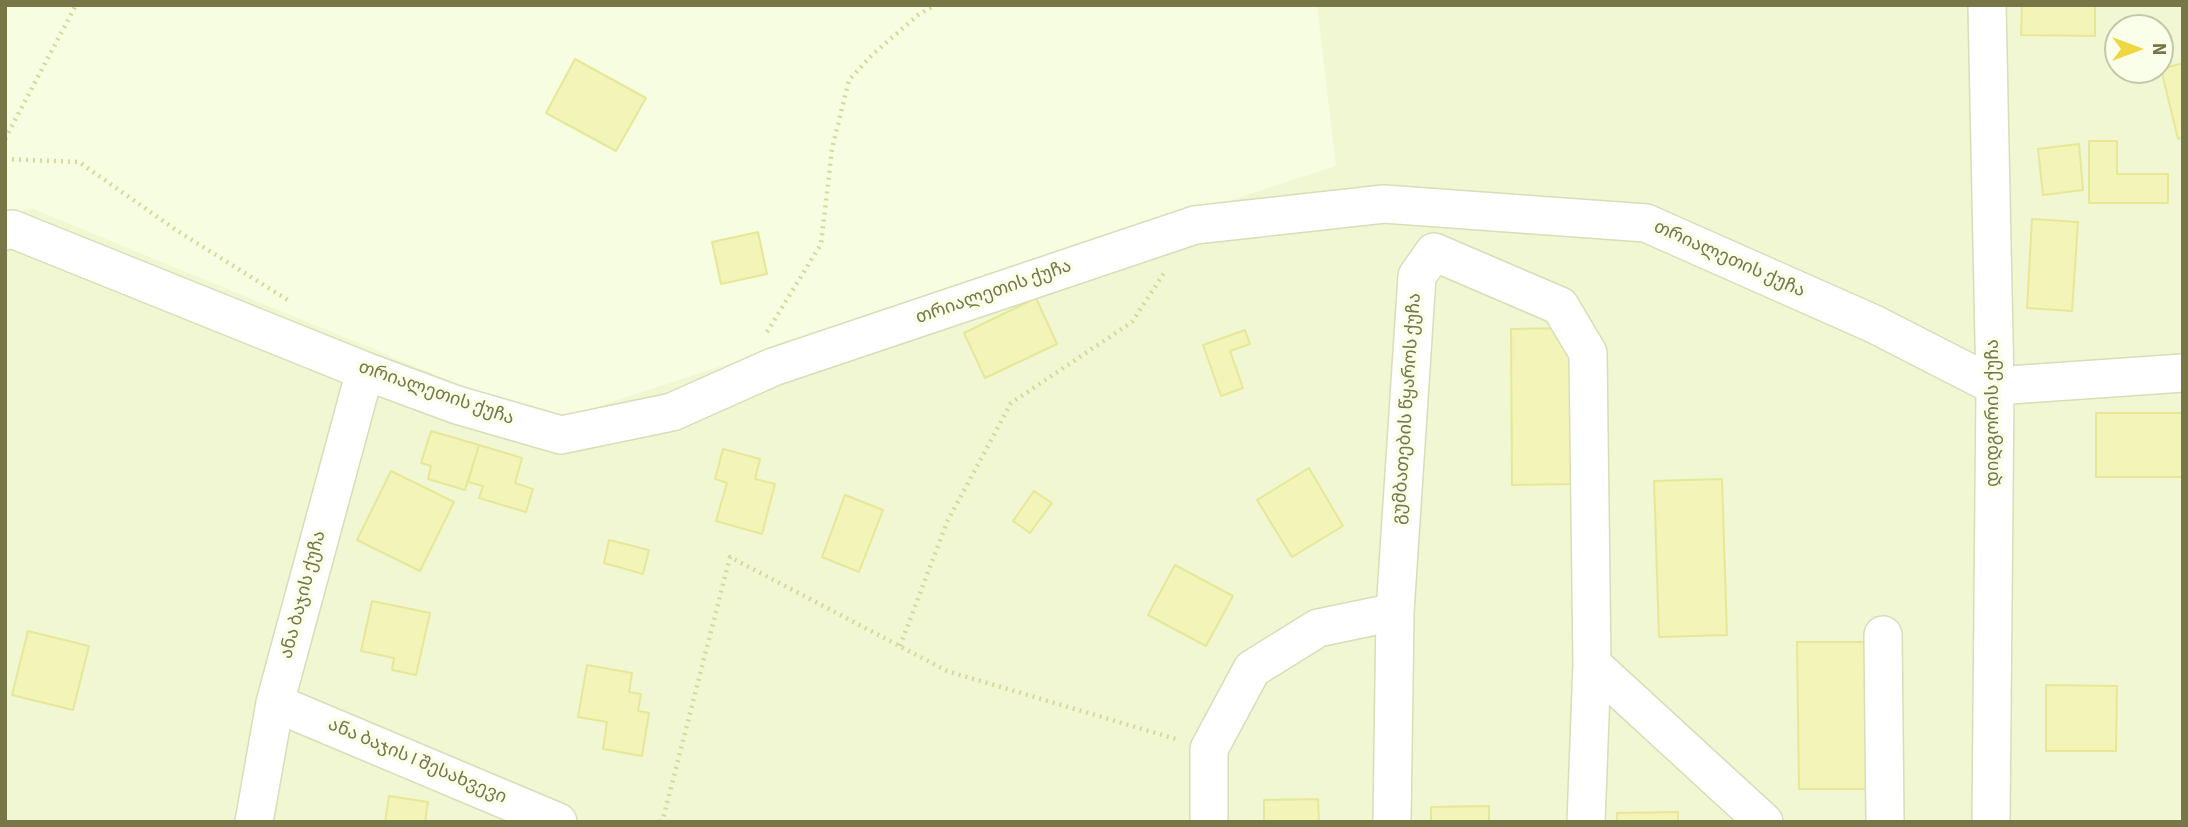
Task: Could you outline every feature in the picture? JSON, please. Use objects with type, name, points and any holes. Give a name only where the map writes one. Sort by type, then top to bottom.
[{"type":"street","name":"დიდგორის ქუჩა","points":[[1987,5],[1995,386],[1991,822]]},
{"type":"street","name":"თრიალეთის ქუჩა","points":[[5,231],[12,229],[365,371],[457,405],[561,435],[672,412],[773,367],[1195,225],[1384,204],[1646,223],[1874,324],[1995,386]]},
{"type":"street","points":[[1429,207],[1434,252],[1560,306],[1588,353],[1592,664],[1586,822]]},
{"type":"street","name":"გუმბათების წყაროს ქუჩა","points":[[1392,822],[1395,612],[1417,276],[1434,252]]},
{"type":"street","name":"ანა ბაჯის ქუჩა","points":[[254,822],[275,702],[365,371]]},
{"type":"street","points":[[1995,386],[2183,373]]},
{"type":"street","points":[[1209,822],[1209,749],[1252,669],[1318,628],[1395,612]]},
{"type":"street","points":[[1883,635],[1885,822]]},
{"type":"street","points":[[1592,664],[1764,822]]},
{"type":"street","name":"ანა ბაჯის I შესახვევი","points":[[275,702],[558,822]]},
{"type":"path","points":[[5,139],[76,5]]},
{"type":"path","points":[[765,335],[821,244],[832,149],[849,80],[872,55],[918,15],[934,5]]},
{"type":"path","points":[[5,159],[79,162],[176,230],[293,303]]},
{"type":"path","points":[[900,646],[947,522],[1011,403],[1132,322],[1167,268]]},
{"type":"path","points":[[660,822],[730,556],[947,671],[1209,749]]},
{"type":"shaded area","points":[[1317,5],[2183,5],[2183,822],[5,822],[5,213],[33,209],[550,422],[1336,166]]},
{"type":"building","points":[[2022,5],[2095,5],[2095,36],[2021,35]]},
{"type":"building","points":[[575,59],[646,98],[616,151],[546,113]]},
{"type":"building","points":[[2183,63],[2183,138],[2178,139],[2165,84],[2174,84],[2174,65]]},
{"type":"building","points":[[2089,141],[2117,141],[2117,174],[2168,174],[2168,203],[2089,203]]},
{"type":"building","points":[[2079,144],[2083,190],[2043,195],[2038,149]]},
{"type":"building","points":[[2032,219],[2078,222],[2072,311],[2027,308]]},
{"type":"building","points":[[758,232],[767,274],[721,284],[712,242]]},
{"type":"building","points":[[1036,298],[1057,344],[985,378],[964,333]]},
{"type":"building","points":[[1570,328],[1572,484],[1512,485],[1511,329]]},
{"type":"building","points":[[1245,330],[1250,344],[1230,351],[1243,388],[1221,396],[1203,345]]},
{"type":"building","points":[[2096,413],[2183,413],[2183,477],[2096,477]]},
{"type":"building","points":[[431,431],[479,445],[465,490],[428,479],[431,466],[421,463]]},
{"type":"building","points":[[479,445],[522,458],[515,483],[533,489],[526,512],[479,498],[483,486],[468,482]]},
{"type":"building","points":[[723,449],[760,459],[755,479],[775,484],[762,534],[716,521],[727,483],[715,479]]},
{"type":"building","points":[[1309,468],[1343,526],[1292,557],[1257,500]]},
{"type":"building","points":[[391,471],[454,502],[420,571],[357,540]]},
{"type":"building","points":[[1722,479],[1727,635],[1659,637],[1654,481]]},
{"type":"building","points":[[1034,491],[1052,503],[1030,533],[1013,521]]},
{"type":"building","points":[[845,495],[883,510],[859,572],[822,557]]},
{"type":"building","points":[[609,540],[649,550],[643,574],[604,563]]},
{"type":"building","points":[[1175,565],[1233,596],[1206,646],[1148,615]]},
{"type":"building","points":[[372,601],[430,613],[416,675],[392,670],[394,658],[361,651]]},
{"type":"building","points":[[28,631],[89,646],[73,710],[12,695]]},
{"type":"building","points":[[1797,642],[1869,642],[1871,789],[1799,789]]},
{"type":"building","points":[[587,665],[632,673],[629,692],[641,694],[638,711],[649,713],[642,756],[603,749],[607,722],[578,717]]},
{"type":"building","points":[[2046,685],[2117,686],[2116,751],[2046,751]]},
{"type":"building","points":[[389,796],[428,802],[425,822],[385,822]]},
{"type":"building","points":[[1318,799],[1319,822],[1264,822],[1264,800]]},
{"type":"building","points":[[1489,806],[1489,822],[1431,822],[1431,807]]},
{"type":"building","points":[[1678,812],[1678,822],[1617,822],[1617,813]]}]
